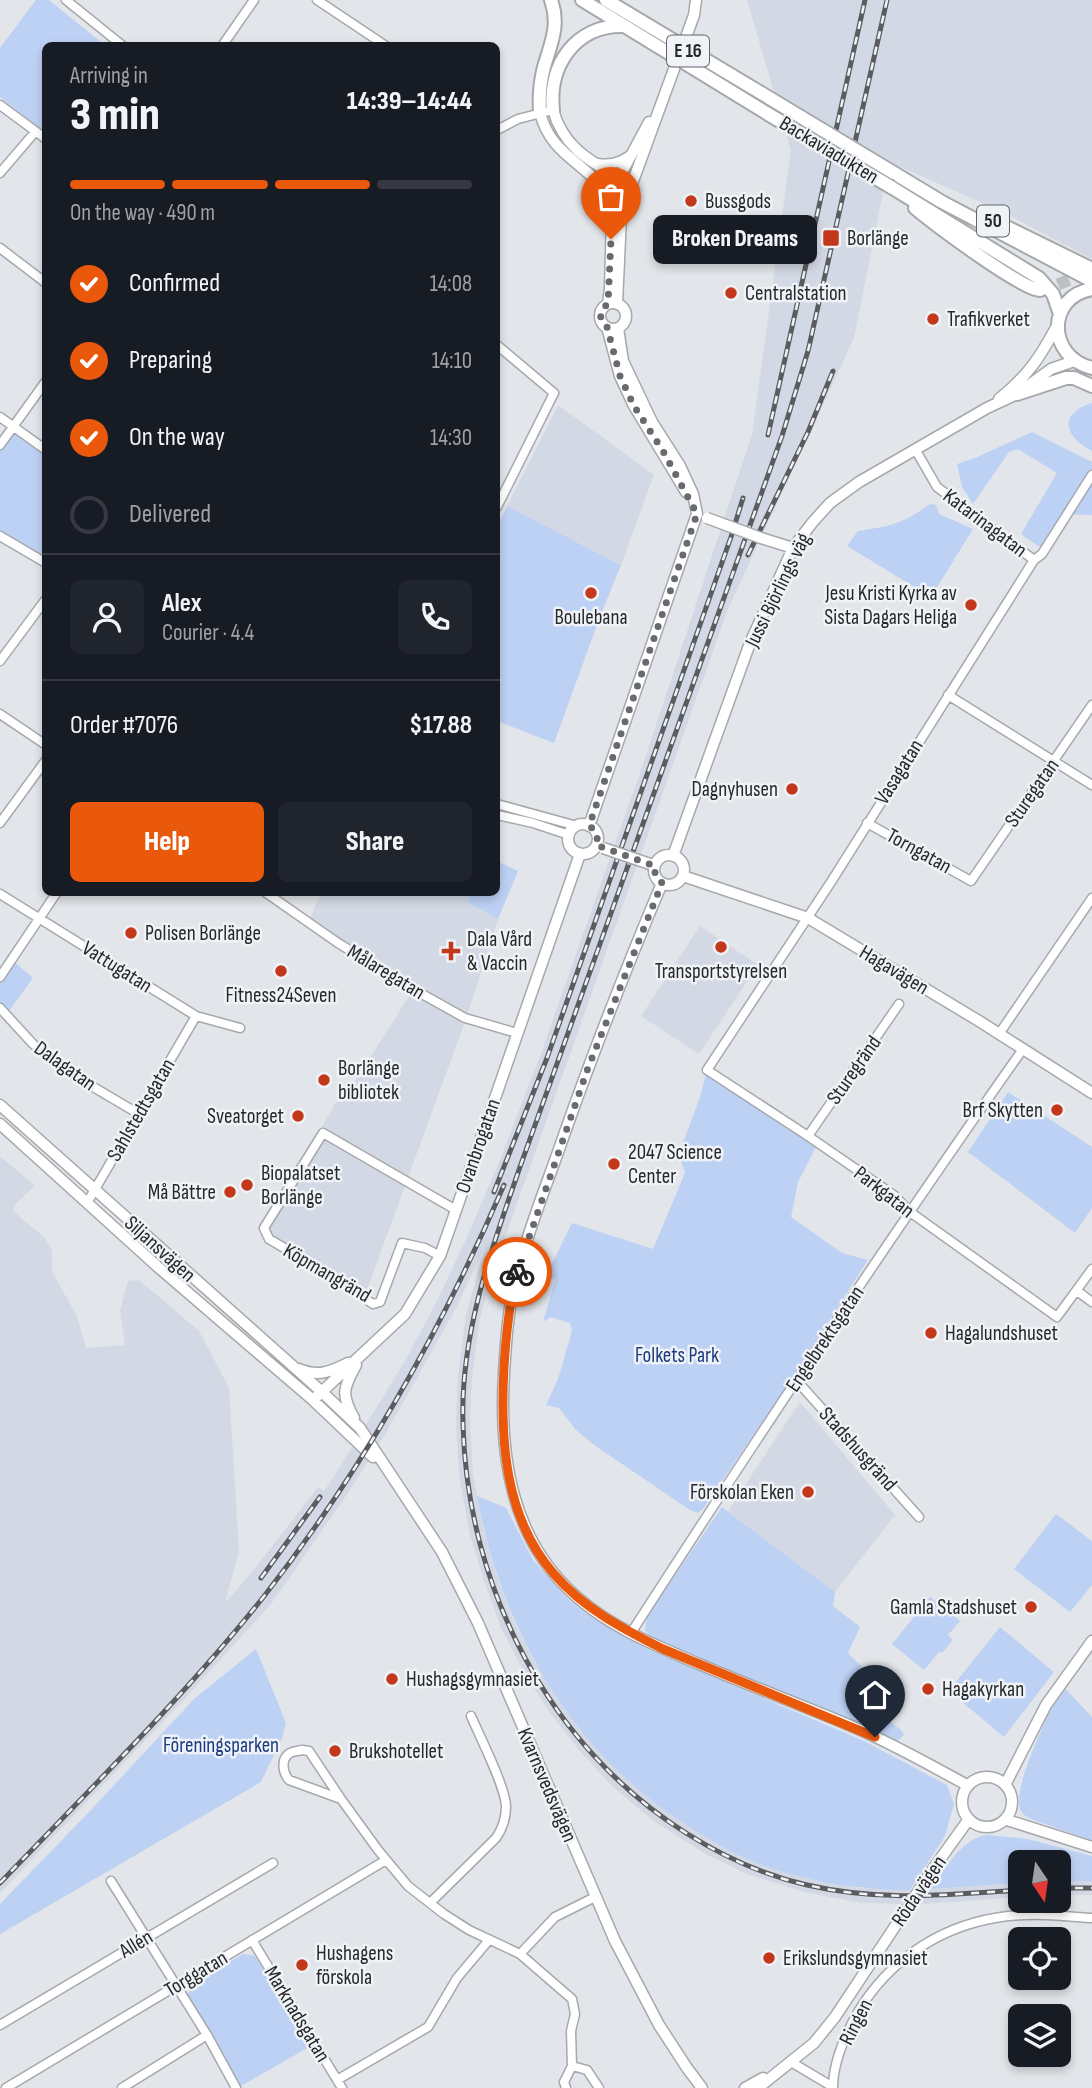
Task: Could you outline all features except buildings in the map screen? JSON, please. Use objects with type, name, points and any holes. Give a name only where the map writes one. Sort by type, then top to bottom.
[{"type":"highway","points":[[547,111],[539,97],[543,69],[556,23],[551,0]]},
{"type":"highway","name":"Backaviadukten","points":[[582,0],[1039,278],[1053,294],[1059,318]]},
{"type":"highway","name":"Backaviadukten","points":[[606,0],[942,202],[1092,281]]},
{"type":"highway","points":[[547,111],[557,71],[570,48],[597,29],[623,26]]},
{"type":"highway","name":"50","points":[[894,173],[1092,269]]},
{"type":"highway","points":[[891,187],[935,225],[1028,287],[1041,290]]},
{"type":"highway","points":[[1059,318],[1066,304],[1074,296],[1092,289]]},
{"type":"highway","name":"E 16","points":[[1059,318],[1061,344],[1085,367]]},
{"type":"highway","points":[[1017,394],[1066,378],[1083,381],[1092,386]]},
{"type":"street","points":[[66,0],[118,42]]},
{"type":"street","points":[[225,42],[254,0]]},
{"type":"street","points":[[317,0],[380,42]]},
{"type":"street","points":[[685,40],[696,0]]},
{"type":"street","points":[[632,184],[674,69]]},
{"type":"street","points":[[613,304],[610,289],[612,214],[604,190],[608,181],[618,176],[633,153],[667,87]]},
{"type":"street","points":[[0,105],[42,136]]},
{"type":"street","points":[[500,128],[518,119],[547,111]]},
{"type":"street","points":[[547,111],[566,139],[592,163],[627,178],[632,184],[634,195],[621,216],[613,304]]},
{"type":"street","points":[[547,111],[542,122],[552,141],[604,190]]},
{"type":"street","points":[[0,173],[35,132]]},
{"type":"street","points":[[592,163],[614,164],[633,153]]},
{"type":"street","points":[[608,202],[616,206],[626,205]]},
{"type":"street","points":[[0,248],[42,280]]},
{"type":"street","points":[[589,826],[702,516],[680,466],[652,422],[623,360],[612,327],[602,321],[600,314],[604,306],[613,304],[624,309],[626,317],[623,324],[612,327]]},
{"type":"street","name":"Jussi Björlings väg","points":[[987,408],[1029,372],[1044,350],[1059,318]]},
{"type":"street","points":[[500,348],[554,393],[500,501]]},
{"type":"street","name":"Jussi Björlings väg","points":[[673,856],[750,643],[793,548],[812,523],[830,503],[859,482],[987,408],[1017,394],[1051,369],[1085,367]]},
{"type":"street","points":[[0,444],[42,387]]},
{"type":"street","points":[[0,417],[42,447]]},
{"type":"street","name":"Katarinagatan","points":[[915,449],[937,487],[1034,560]]},
{"type":"street","name":"Vasagatan","points":[[707,1070],[808,918],[1034,560],[1042,554],[1092,475]]},
{"type":"street","points":[[702,516],[793,548]]},
{"type":"street","points":[[0,536],[42,560]]},
{"type":"street","points":[[0,661],[42,604]]},
{"type":"street","points":[[948,695],[1092,785]]},
{"type":"street","name":"Sturegatan","points":[[971,881],[1092,705]]},
{"type":"street","points":[[0,714],[42,741]]},
{"type":"street","points":[[0,823],[42,765]]},
{"type":"street","points":[[500,805],[577,826],[589,826],[596,832],[600,846],[653,865]]},
{"type":"street","points":[[500,817],[533,823],[569,835]]},
{"type":"street","name":"Torngatan","points":[[867,823],[971,881]]},
{"type":"street","points":[[577,826],[569,835],[572,849],[580,854],[590,853],[600,846]]},
{"type":"street","name":"Ovanbrogatan","points":[[313,1400],[405,1314],[440,1256],[580,854]]},
{"type":"street","points":[[664,856],[673,856],[683,866],[683,876],[671,885],[662,883],[655,875],[653,865],[664,856]]},
{"type":"street","name":"Hagavägen","points":[[683,876],[808,918],[1092,1093]]},
{"type":"street","points":[[662,883],[588,1068],[522,1256],[509,1306],[502,1416],[509,1476],[519,1515],[554,1574],[578,1598],[631,1633],[718,1672],[852,1726],[967,1785]]},
{"type":"street","name":"Vattugatan","points":[[0,894],[196,1016],[240,1028]]},
{"type":"street","points":[[0,977],[54,896]]},
{"type":"street","name":"Målaregatan","points":[[271,896],[338,943],[465,1018],[517,1033]]},
{"type":"street","points":[[999,1034],[1092,898]]},
{"type":"street","name":"Sturegränd","points":[[808,1136],[900,1004]]},
{"type":"street","name":"Dalagatan","points":[[0,1008],[33,1044],[68,1072],[139,1114]]},
{"type":"street","name":"Sahlstedtsgatan","points":[[87,1203],[196,1016]]},
{"type":"street","name":"Engelbrektsgatan","points":[[631,1633],[910,1212],[1023,1049]]},
{"type":"street","name":"Parkgatan","points":[[707,1070],[895,1196],[910,1212],[1057,1317],[1077,1291]]},
{"type":"street","name":"Siljansvägen","points":[[0,1105],[322,1392]]},
{"type":"street","name":"Siljansvägen","points":[[0,1124],[158,1267],[313,1400]]},
{"type":"street","name":"Köpmangränd","points":[[440,1256],[425,1248],[402,1243],[380,1302],[373,1304],[269,1239],[264,1228],[323,1133],[456,1210]]},
{"type":"street","points":[[1092,1269],[1077,1291],[1092,1302]]},
{"type":"street","points":[[292,1366],[319,1374],[360,1357]]},
{"type":"street","points":[[360,1357],[344,1391],[348,1408],[360,1428]]},
{"type":"street","name":"Stadshusgränd","points":[[797,1381],[919,1517]]},
{"type":"street","name":"Kvarnsvedsvägen","points":[[322,1392],[360,1428],[424,1524],[461,1588],[595,1897],[643,1997],[701,2086]]},
{"type":"street","name":"Kvarnsvedsvägen","points":[[313,1400],[363,1447],[394,1481]]},
{"type":"street","points":[[1005,1784],[1046,1705],[1092,1641]]},
{"type":"street","points":[[430,1903],[496,1838],[504,1826],[506,1804],[500,1784],[471,1716]]},
{"type":"street","points":[[341,1799],[289,1780],[283,1770],[289,1753],[309,1751],[341,1799],[408,1886],[469,1930],[520,1954],[572,1999],[575,2014],[571,2031],[572,2067],[564,2082],[566,2088]]},
{"type":"street","points":[[979,1777],[997,1777],[1005,1784],[1013,1800],[1007,1820],[996,1826],[977,1826],[963,1811],[962,1798],[967,1785],[979,1777]]},
{"type":"street","name":"Röda vägen","points":[[758,2088],[814,2043],[835,2017],[969,1819]]},
{"type":"street","points":[[1007,1820],[1092,1847]]},
{"type":"street","name":"Torggatan","points":[[6,2088],[386,1860]]},
{"type":"street","name":"Allén","points":[[0,2025],[273,1863]]},
{"type":"street","points":[[111,1881],[236,2088]]},
{"type":"street","points":[[520,1954],[555,1917],[595,1897]]},
{"type":"street","name":"Ringen","points":[[833,2087],[833,2076],[843,2044],[869,1994],[884,1977],[921,1946],[960,1926],[996,1918],[1041,1915],[1092,1918]]},
{"type":"street","name":"Marknadsgatan","points":[[252,1940],[339,2084]]},
{"type":"street","points":[[339,2084],[428,2027],[457,1978],[489,1940]]},
{"type":"street","points":[[122,2088],[206,2035]]},
{"type":"street","name":"Röda vägen","points":[[746,2088],[791,2062]]},
{"type":"street","name":"Ringen","points":[[791,2062],[833,2087]]},
{"type":"street","points":[[572,2067],[587,2070],[599,2088]]},
{"type":"street","points":[[701,2086],[712,2088]]},
{"type":"shaded area","points":[[747,0],[1092,0],[1092,259],[999,210],[889,162],[854,338],[728,609],[491,1277],[480,1318],[472,1376],[470,1422],[473,1473],[483,1528],[497,1576],[514,1622],[535,1663],[752,1861],[807,1878],[858,1888],[910,1890],[900,1904],[857,1902],[804,1892],[747,1874],[704,1853],[652,1820],[611,1785],[578,1749],[548,1710],[501,1628],[469,1531],[459,1474],[456,1423],[458,1375],[466,1315],[485,1247],[454,1312],[387,1431],[350,1490],[271,1604],[0,1893],[0,1156],[35,1186],[16,1203],[13,1211],[45,1238],[52,1251],[52,1272],[77,1316],[86,1348],[125,1345],[120,1311],[128,1281],[139,1280],[199,1331],[229,1388],[239,1551],[225,1603],[318,1487],[324,1491],[333,1478],[405,1361],[468,1235],[540,1056],[640,773],[752,435],[791,150]]},
{"type":"shaded area","points":[[558,405],[654,475],[621,565],[507,506]]},
{"type":"shaded area","points":[[320,896],[470,896],[467,902],[498,919],[466,1019],[364,1298],[269,1239],[264,1228],[323,1133],[321,1129],[336,1102],[342,1102],[413,990],[308,923]]},
{"type":"shaded area","points":[[700,926],[758,965],[699,1054],[641,1016]]},
{"type":"shaded area","name":"Förskolan Eken","points":[[800,1402],[895,1515],[835,1592],[728,1511]]},
{"type":"shaded area","points":[[1071,1881],[1092,1881],[1092,1895],[1071,1895]]},
{"type":"shaded area","points":[[1008,1884],[1008,1898],[921,1904],[930,1889]]},
{"type":"green space","points":[[36,0],[49,0],[101,42],[42,42],[42,129],[0,97],[0,48]]},
{"type":"green space","points":[[1092,403],[1092,451],[1076,439],[1069,423],[1078,410]]},
{"type":"green space","points":[[13,427],[42,448],[42,560],[0,536],[0,445]]},
{"type":"green space","points":[[1032,432],[1092,462],[1092,472],[1043,547],[1021,534],[1057,473],[1018,449],[1009,452],[973,504],[962,487],[957,464]]},
{"type":"green space","points":[[1092,475],[1092,515],[1066,514]]},
{"type":"green space","points":[[930,504],[936,505],[939,514],[973,529],[931,597],[847,546],[858,531],[896,523]]},
{"type":"green space","points":[[507,506],[621,565],[554,743],[500,722],[500,521]]},
{"type":"green space","points":[[500,862],[518,871],[498,919],[467,902],[470,896],[500,896]]},
{"type":"green space","points":[[12,960],[33,978],[6,1015],[0,1008],[0,977]]},
{"type":"green space","name":"Folkets Park","points":[[707,1070],[818,1143],[798,1182],[791,1217],[842,1253],[868,1260],[794,1375],[698,1513],[597,1447],[577,1431],[559,1408],[546,1405],[558,1379],[572,1331],[570,1323],[551,1317],[543,1322],[555,1280],[546,1276],[572,1223],[653,1249],[685,1173],[679,1154]]},
{"type":"green space","points":[[1008,1092],[1092,1147],[1092,1208],[1075,1233],[968,1152]]},
{"type":"green space","points":[[477,1496],[506,1508],[533,1560],[564,1595],[585,1613],[650,1650],[864,1741],[947,1785],[954,1804],[945,1836],[910,1890],[830,1883],[754,1862],[688,1826],[647,1796],[609,1762],[577,1725],[548,1684],[524,1640],[488,1545]]},
{"type":"green space","points":[[722,1507],[835,1592],[833,1606],[860,1627],[848,1653],[874,1679],[859,1697],[901,1730],[904,1735],[896,1742],[658,1645],[645,1630],[647,1616]]},
{"type":"green space","points":[[1056,1514],[1092,1541],[1092,1585],[1070,1612],[1014,1569]]},
{"type":"green space","points":[[930,1597],[960,1621],[948,1635],[953,1640],[924,1670],[892,1644]]},
{"type":"green space","points":[[1000,1627],[1054,1672],[1004,1737],[955,1696],[958,1692],[952,1687]]},
{"type":"green space","name":"Föreningsparken","points":[[256,1649],[286,1723],[282,1738],[261,1782],[0,1934],[0,1904],[194,1699]]},
{"type":"green space","points":[[1062,1685],[1092,1717],[1092,1841],[1031,1819],[1020,1808],[1019,1797],[1027,1765]]},
{"type":"green space","points":[[987,1835],[1028,1839],[1069,1850],[1008,1850],[1008,1884],[930,1889],[961,1849]]},
{"type":"green space","points":[[1071,1850],[1092,1856],[1092,1881],[1071,1881]]},
{"type":"green space","points":[[243,1954],[255,1956],[311,2046],[241,2086],[187,1996],[193,1983]]},
{"type":"tunnel","points":[[1041,290],[1089,271]]},
{"type":"railway","points":[[768,435],[865,0]]},
{"type":"railway","points":[[887,0],[808,351],[782,436],[488,1261],[472,1325],[463,1391],[463,1424],[468,1485],[480,1544],[499,1602],[524,1657],[556,1708],[594,1755],[637,1797],[686,1833],[715,1850],[791,1881],[861,1894],[939,1895],[1008,1891]]},
{"type":"railway","points":[[748,555],[808,432],[833,371]]},
{"type":"railway","points":[[494,1192],[547,1058],[743,498]]},
{"type":"railway","points":[[0,1883],[202,1670],[301,1547],[398,1398],[454,1293],[504,1185]]},
{"type":"railway","points":[[261,1578],[320,1497]]},
{"type":"railway","points":[[1071,1888],[1092,1888]]},
{"type":"way so far","points":[[517,1272],[588,1068],[662,883],[655,875],[655,866],[596,845],[596,832],[589,826],[697,514],[663,451],[634,406],[620,376],[607,327],[602,321],[600,314],[608,304],[610,289],[611,239]]},
{"type":"place","name":"Bussgods","points":[[691,201]]},
{"type":"place","name":"Borlänge","points":[[831,238]]},
{"type":"place","name":"Broken Dreams","points":[[611,239]]},
{"type":"place","name":"Centralstation","points":[[731,293]]},
{"type":"place","name":"Trafikverket","points":[[933,319]]},
{"type":"place","name":"Boulebana","points":[[591,593]]},
{"type":"place","name":"Jesu Kristi Kyrka av Sista Dagars Heliga","points":[[971,605]]},
{"type":"place","name":"Dagnyhusen","points":[[792,789]]},
{"type":"place","name":"Polisen Borlänge","points":[[131,933]]},
{"type":"place","name":"Transportstyrelsen","points":[[721,947]]},
{"type":"place","name":"Dala Vård & Vaccin","points":[[451,951]]},
{"type":"place","name":"Fitness24Seven","points":[[281,971]]},
{"type":"place","name":"Borlänge bibliotek","points":[[324,1080]]},
{"type":"place","name":"Brf Skytten","points":[[1057,1110]]},
{"type":"place","name":"Sveatorget","points":[[298,1116]]},
{"type":"place","name":"2047 Science Center","points":[[614,1164]]},
{"type":"place","name":"Biopalatset Borlänge","points":[[247,1185]]},
{"type":"place","name":"Må Bättre","points":[[230,1192]]},
{"type":"place","name":"Hagalundshuset","points":[[931,1333]]},
{"type":"place","name":"Förskolan Eken","points":[[808,1492]]},
{"type":"place","name":"Gamla Stadshuset","points":[[1031,1607]]},
{"type":"place","name":"Hushagsgymnasiet","points":[[392,1679]]},
{"type":"place","name":"Hagakyrkan","points":[[928,1689]]},
{"type":"place","name":"Brukshotellet","points":[[335,1751]]},
{"type":"place","name":"Erikslundsgymnasiet","points":[[769,1958]]},
{"type":"place","name":"Hushagens förskola","points":[[302,1965]]},
{"type":"route","points":[[517,1272],[509,1306],[505,1362],[502,1416],[505,1457],[519,1515],[541,1557],[554,1574],[578,1598],[631,1633],[663,1649],[875,1737]]}]
